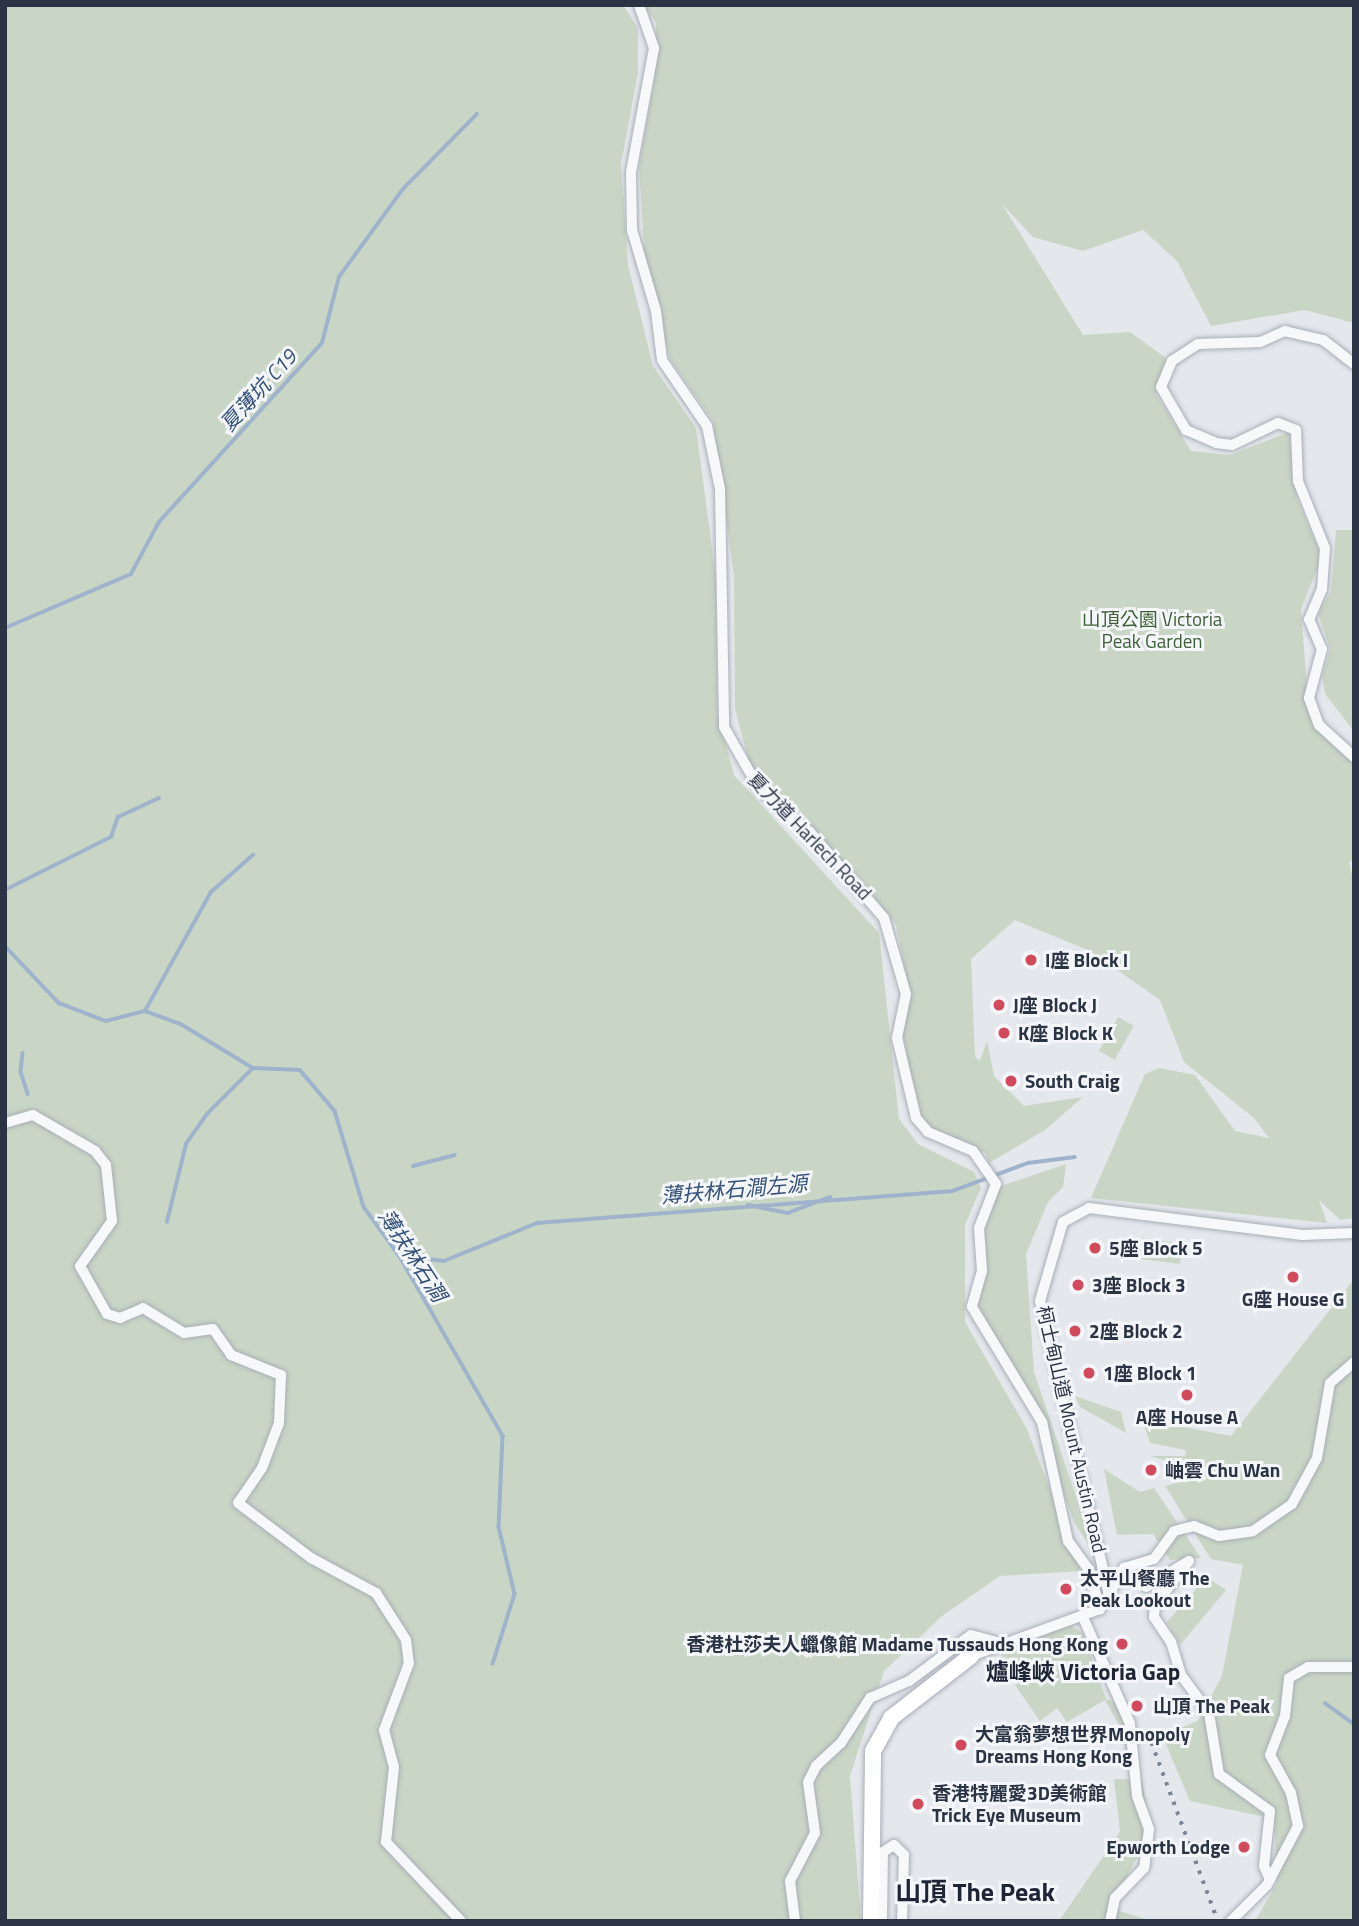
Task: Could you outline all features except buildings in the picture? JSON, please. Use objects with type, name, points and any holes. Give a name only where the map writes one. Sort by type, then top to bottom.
[{"type":"main road","points":[[871,1921],[873,1751],[891,1718],[971,1656]]},
{"type":"street","name":"夏力道 Harlech Road","points":[[639,5],[654,48],[631,172],[632,230],[656,311],[662,360],[707,426],[720,489],[724,727],[760,790],[810,832],[881,912],[905,991],[897,1038],[916,1118],[926,1131],[964,1144],[986,1163],[996,1184],[979,1228],[982,1271],[972,1307],[1042,1422],[1068,1541],[1089,1570],[1100,1609]]},
{"type":"street","points":[[1354,364],[1323,340],[1285,331],[1259,342],[1198,344],[1172,361],[1161,387],[1186,430],[1216,443],[1232,445],[1278,423],[1296,430],[1298,481],[1325,548],[1322,589],[1309,619],[1322,649],[1309,698],[1319,725],[1354,757]]},
{"type":"street","points":[[5,1123],[33,1115],[95,1151],[106,1165],[113,1218],[80,1266],[107,1314],[120,1318],[145,1309],[184,1333],[213,1329],[231,1355],[281,1375],[279,1423],[262,1468],[237,1503],[312,1558],[344,1570],[376,1593],[406,1640],[408,1667],[384,1730],[394,1767],[386,1842],[461,1921]]},
{"type":"street","name":"柯士甸山道 Mount Austin Road","points":[[1110,1599],[1040,1301],[1063,1222],[1089,1208],[1301,1236],[1354,1233]]},
{"type":"street","points":[[971,1656],[998,1642],[1100,1609],[1110,1599],[1124,1569],[1154,1559],[1174,1531],[1194,1526],[1219,1536],[1252,1531],[1292,1504],[1317,1458],[1330,1383],[1354,1363]]},
{"type":"street","points":[[1146,1587],[1189,1561],[1155,1605],[1154,1617],[1172,1644],[1181,1675],[1209,1713],[1219,1774],[1270,1811],[1264,1866],[1270,1880]]},
{"type":"street","points":[[1083,1615],[1130,1724],[1137,1799],[1149,1829],[1144,1868],[1115,1898],[1110,1921]]},
{"type":"street","points":[[795,1921],[790,1881],[817,1821],[808,1785],[813,1770],[841,1744],[870,1698],[909,1681],[971,1635],[998,1642]]},
{"type":"street","points":[[1231,1921],[1270,1880],[1299,1824],[1270,1755],[1285,1716],[1289,1681],[1305,1667],[1354,1667]]},
{"type":"street","points":[[882,1921],[886,1848],[899,1847],[902,1921]]},
{"type":"green space","points":[[5,5],[623,5],[638,28],[638,73],[621,164],[628,265],[653,366],[696,428],[716,578],[717,711],[734,775],[879,933],[899,1119],[918,1144],[974,1172],[981,1188],[965,1225],[965,1322],[1027,1429],[1081,1571],[1000,1576],[942,1616],[884,1671],[850,1776],[861,1921],[5,1921]]},
{"type":"green space","name":"山頂公園 Victoria Peak Garden","points":[[644,5],[1354,5],[1354,323],[1305,310],[1211,326],[1177,261],[1143,230],[1083,251],[1033,237],[1002,204],[1083,335],[1130,332],[1166,358],[1156,394],[1191,451],[1230,455],[1289,432],[1297,499],[1322,557],[1301,609],[1309,715],[1354,764],[1354,861],[1349,861],[1354,883],[1354,1218],[1340,1220],[1319,1200],[1327,1223],[1091,1198],[1145,1074],[1159,1068],[1195,1075],[1235,1131],[1269,1138],[1254,1118],[1184,1062],[1160,1000],[1090,951],[1015,920],[971,959],[975,1057],[980,1061],[987,1041],[994,1076],[1024,1106],[1083,1097],[1045,1130],[989,1163],[985,1153],[929,1130],[916,1112],[903,1033],[907,981],[896,925],[862,881],[750,766],[735,709],[734,577],[713,421],[670,359],[645,262],[639,166],[655,75],[656,23]]},
{"type":"green space","points":[[1336,530],[1354,530],[1354,731],[1325,694],[1322,677],[1330,649],[1318,613],[1331,591]]},
{"type":"green space","points":[[1118,1017],[1134,1026],[1115,1060],[1099,1051]]},
{"type":"green space","points":[[1066,1164],[1063,1187],[1048,1202],[1026,1254],[1034,1372],[1096,1556],[1074,1522],[1038,1424],[978,1319],[978,1229],[998,1187]]},
{"type":"green space","points":[[1140,1238],[1183,1243],[1180,1264],[1137,1259]]},
{"type":"green space","points":[[1354,1279],[1354,1921],[1255,1921],[1277,1883],[1274,1819],[1190,1801],[1162,1735],[1198,1721],[1222,1676],[1243,1565],[1211,1559],[1165,1486],[1183,1481],[1184,1469],[1171,1471],[1173,1463],[1150,1456],[1185,1456],[1186,1450],[1150,1443],[1142,1419],[1231,1436]]},
{"type":"green space","points":[[1075,1396],[1121,1412],[1126,1433],[1080,1407]]},
{"type":"green space","points":[[1104,1469],[1140,1492],[1154,1488],[1201,1558],[1170,1560],[1153,1534],[1117,1535]]},
{"type":"green space","points":[[1207,1577],[1226,1590],[1180,1645],[1167,1622]]},
{"type":"green space","points":[[1068,1623],[1083,1634],[1106,1699],[1119,1704],[1132,1748],[1129,1770],[1123,1732],[1105,1700],[1067,1722],[1057,1708],[1040,1721],[1015,1685],[1027,1676],[1005,1672],[1001,1654],[993,1653]]},
{"type":"green space","points":[[1114,1779],[1142,1780],[1152,1830],[1110,1908],[1152,1921],[1059,1921],[1120,1832]]},
{"type":"waterway","name":"夏薄坑 C19","points":[[5,628],[131,574],[159,522],[322,343],[339,277],[403,189],[477,114]]},
{"type":"waterway","points":[[5,890],[111,837],[118,817],[159,798]]},
{"type":"waterway","points":[[145,1011],[211,892],[253,855]]},
{"type":"waterway","name":"薄扶林石澗","points":[[5,946],[59,1003],[106,1021],[145,1011],[181,1024],[253,1068],[300,1070],[335,1111],[364,1207],[399,1255],[503,1436],[499,1527],[515,1594],[493,1664]]},
{"type":"waterway","points":[[23,1053],[21,1072],[28,1094]]},
{"type":"waterway","points":[[167,1222],[186,1144],[207,1114],[253,1068]]},
{"type":"waterway","points":[[413,1166],[455,1155]]},
{"type":"waterway","name":"薄扶林石澗左源","points":[[399,1255],[444,1261],[537,1223],[953,1191],[1028,1163],[1075,1157]]},
{"type":"waterway","points":[[748,1205],[788,1213],[830,1197]]},
{"type":"waterway","points":[[1325,1703],[1354,1724]]},
{"type":"railway","points":[[1148,1733],[1218,1921]]},
{"type":"place","name":"I座 Block I","points":[[1031,960]]},
{"type":"place","name":"J座 Block J","points":[[999,1005]]},
{"type":"place","name":"K座 Block K","points":[[1004,1033]]},
{"type":"place","name":"South Craig","points":[[1011,1081]]},
{"type":"place","name":"5座 Block 5","points":[[1095,1248]]},
{"type":"place","name":"G座 House G","points":[[1293,1277]]},
{"type":"place","name":"3座 Block 3","points":[[1078,1285]]},
{"type":"place","name":"2座 Block 2","points":[[1075,1331]]},
{"type":"place","name":"1座 Block 1","points":[[1089,1373]]},
{"type":"place","name":"A座 House A","points":[[1187,1395]]},
{"type":"place","name":"岫雲 Chu Wan","points":[[1151,1470]]},
{"type":"place","name":"太平山餐廳 The Peak Lookout","points":[[1066,1589]]},
{"type":"place","name":"香港杜莎夫人蠟像館 Madame Tussauds Hong Kong","points":[[1122,1644]]},
{"type":"place","name":"山頂 The Peak","points":[[1137,1706]]},
{"type":"place","name":"大富翁夢想世界Monopoly Dreams Hong Kong","points":[[961,1745]]},
{"type":"place","name":"香港特麗愛3D美術館 Trick Eye Museum","points":[[918,1804]]},
{"type":"place","name":"Epworth Lodge","points":[[1244,1847]]},
{"type":"district","name":"爐峰峽 Victoria Gap","points":[[1083,1672]]},
{"type":"district","name":"山頂 The Peak","points":[[975,1892]]}]
